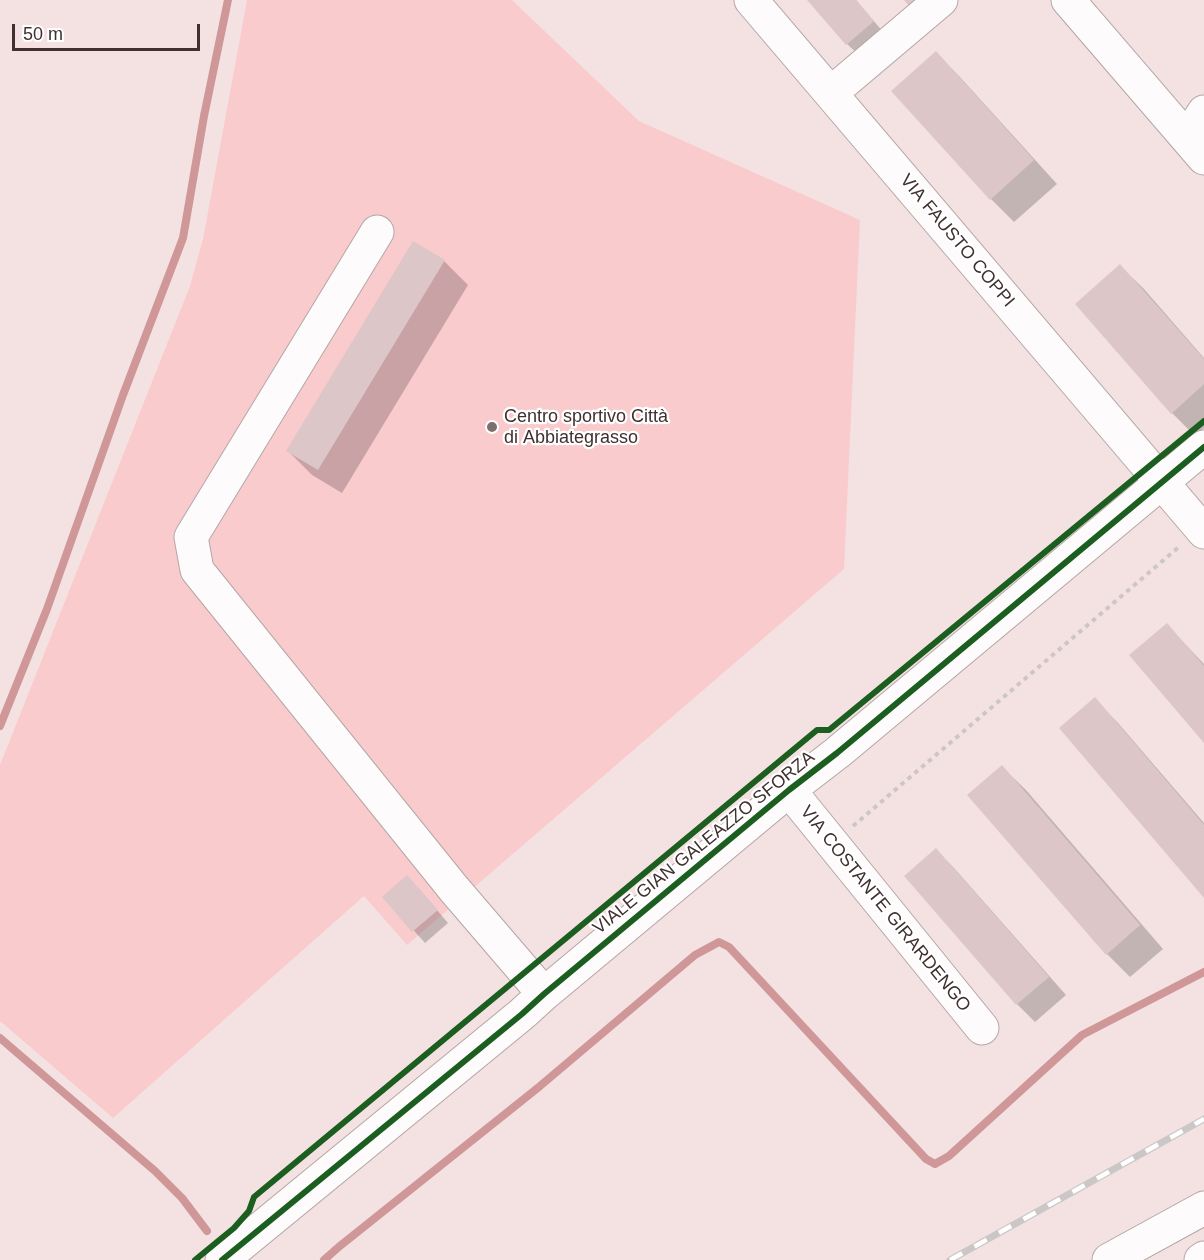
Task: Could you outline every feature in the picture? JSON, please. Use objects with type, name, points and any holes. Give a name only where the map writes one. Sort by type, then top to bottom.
[{"type":"street","name":"VIA FAUSTO COPPI","points":[[751,0],[1202,530]]},
{"type":"street","points":[[831,93],[941,0]]},
{"type":"street","points":[[1068,0],[1198,136]]},
{"type":"street","points":[[377,232],[191,537],[197,570],[454,889],[544,994]]},
{"type":"street","name":"VIALE GIAN GALEAZZO SFORZA","points":[[222,1260],[522,1014],[1204,447]]},
{"type":"street","name":"VIA COSTANTE GIRARDENGO","points":[[789,790],[982,1028]]},
{"type":"street","points":[[1109,1260],[1204,1208]]},
{"type":"path","points":[[832,844],[1202,530]]},
{"type":"shaded area","name":"Centro sportivo Città di Abbiategrasso","points":[[247,0],[512,0],[639,121],[860,220],[844,569],[407,945],[364,896],[113,1118],[0,1021],[0,765],[190,286],[203,239]]},
{"type":"building","points":[[807,0],[856,0],[874,21],[846,45]]},
{"type":"building","points":[[904,0],[917,0],[909,6]]},
{"type":"building","points":[[936,51],[1034,160],[990,200],[891,91]]},
{"type":"building","points":[[413,241],[445,260],[318,470],[286,451]]},
{"type":"building","points":[[1120,264],[1204,359],[1204,384],[1171,414],[1075,304]]},
{"type":"building","points":[[1167,623],[1204,666],[1204,743],[1129,655]]},
{"type":"building","points":[[1095,697],[1204,825],[1204,898],[1059,728]]},
{"type":"building","points":[[1002,765],[1140,925],[1106,955],[967,795]]},
{"type":"building","points":[[936,848],[1049,977],[1016,1005],[904,876]]},
{"type":"building","points":[[407,875],[438,910],[412,932],[382,897]]},
{"type":"waterway","points":[[0,726],[47,609],[123,395],[183,238],[204,116],[228,0]]},
{"type":"waterway","points":[[324,1260],[540,1086],[695,955],[719,942],[729,947],[926,1159],[935,1164],[949,1156],[1082,1035],[1204,972]]},
{"type":"waterway","points":[[0,1038],[155,1171],[182,1198],[207,1231]]},
{"type":"railway","points":[[950,1260],[1204,1119]]},
{"type":"cycle path","points":[[195,1260],[234,1228],[249,1211],[254,1197],[817,730],[829,730],[1204,421]]},
{"type":"cycle path","points":[[222,1260],[522,1014],[1204,447]]},
{"type":"place","name":"Centro sportivo Città di Abbiategrasso","points":[[492,427]]}]
